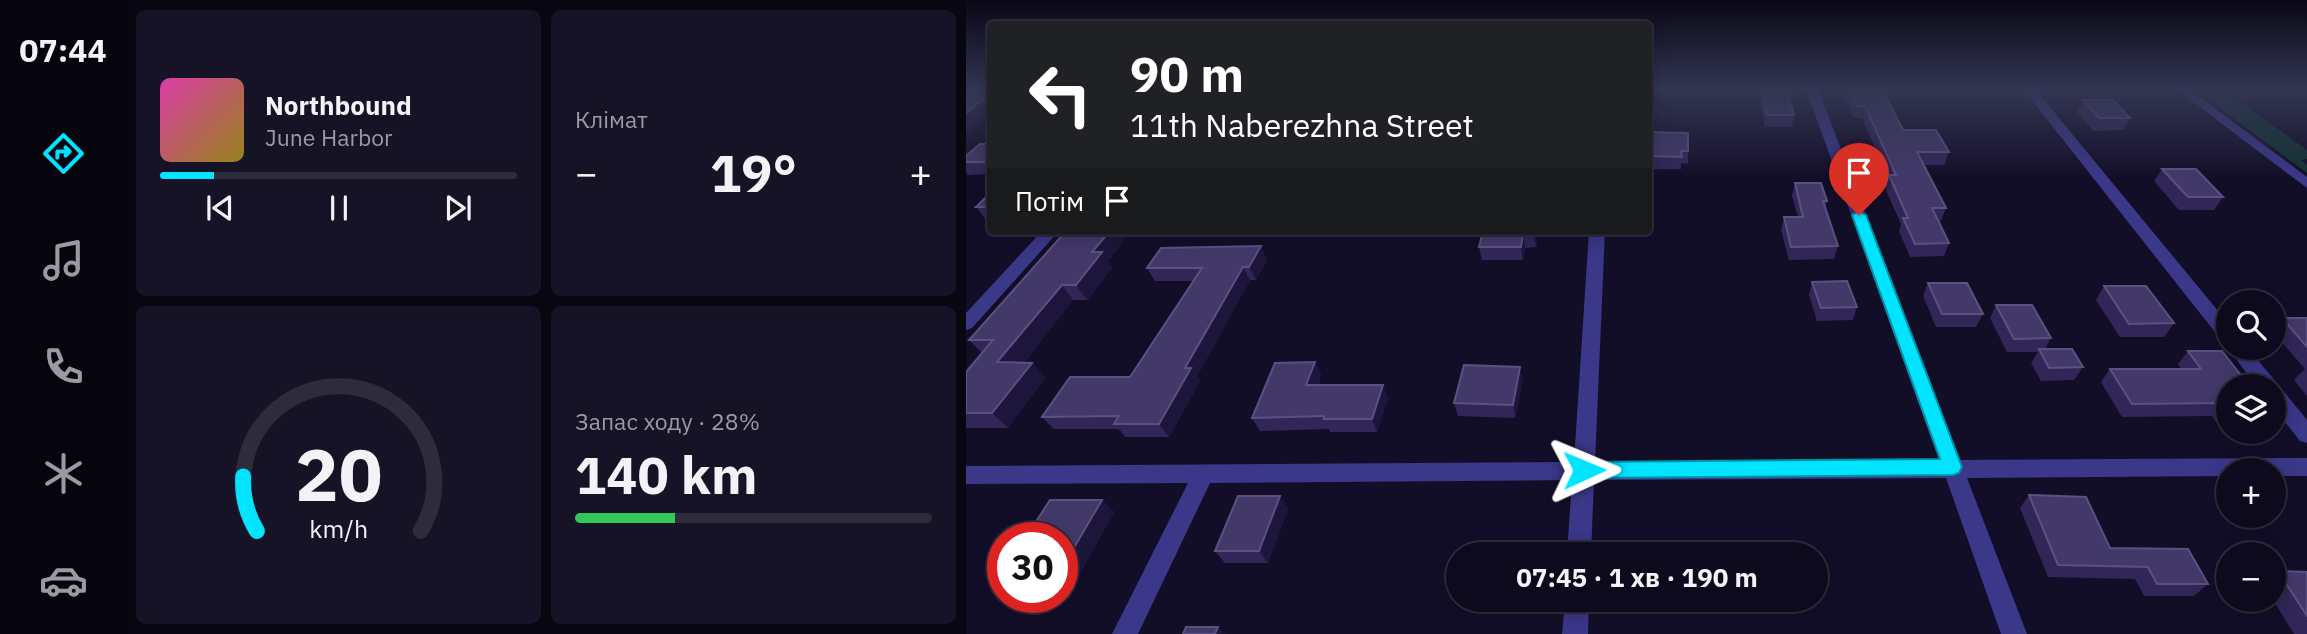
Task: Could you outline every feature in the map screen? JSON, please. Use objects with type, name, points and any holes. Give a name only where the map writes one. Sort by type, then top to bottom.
[{"type":"street","points":[[1823,119],[2014,634]]},
{"type":"street","points":[[2053,119],[2216,321]]},
{"type":"street","points":[[2221,119],[2307,184]]},
{"type":"street","points":[[966,324],[1047,235]]},
{"type":"street","points":[[1581,542],[1597,235]]},
{"type":"street","points":[[2247,360],[2258,374]]},
{"type":"street","points":[[2286,409],[2307,435]]},
{"type":"street","points":[[966,475],[1953,467],[2307,467]]},
{"type":"street","points":[[1125,634],[1203,474]]},
{"type":"street","points":[[1575,634],[1576,612]]},
{"type":"green space","points":[[2234,119],[2263,119],[2307,150],[2307,159],[2301,160],[2307,165],[2307,173]]},
{"type":"building","points":[[1871,119],[1897,119],[1903,130],[1936,130],[1949,152],[1917,152],[1946,208],[1932,208],[1949,243],[1915,244],[1903,218],[1908,218],[1889,175],[1896,175]]},
{"type":"building","points":[[1652,132],[1688,133],[1688,151],[1681,151],[1682,157],[1652,156]]},
{"type":"building","points":[[980,144],[987,144],[987,162],[966,162],[966,156]]},
{"type":"building","points":[[2162,169],[2196,169],[2223,197],[2188,197]]},
{"type":"building","points":[[1795,183],[1821,183],[1827,201],[1823,201],[1838,246],[1791,247],[1784,217],[1803,217]]},
{"type":"building","points":[[987,196],[987,207],[976,207]]},
{"type":"building","points":[[1062,235],[1107,235],[1092,252],[1102,252],[1076,285],[1062,285],[997,362],[1032,363],[992,413],[966,413],[966,372],[993,340],[969,340]]},
{"type":"building","points":[[1482,235],[1523,235],[1521,247],[1479,247]]},
{"type":"building","points":[[1261,246],[1249,267],[1243,267],[1185,368],[1191,368],[1159,424],[1114,424],[1119,416],[1042,417],[1070,377],[1130,377],[1202,268],[1147,268],[1161,248]]},
{"type":"building","points":[[1847,281],[1857,307],[1821,308],[1812,282]]},
{"type":"building","points":[[1928,283],[1967,283],[1983,314],[1942,314]]},
{"type":"building","points":[[2104,286],[2146,286],[2174,323],[2129,324]]},
{"type":"building","points":[[1996,305],[2032,305],[2051,338],[2014,339]]},
{"type":"building","points":[[2286,318],[2307,318],[2307,347],[2286,323]]},
{"type":"building","points":[[2039,349],[2072,349],[2083,367],[2049,368]]},
{"type":"building","points":[[2188,351],[2216,351],[2216,360],[2229,360],[2240,374],[2216,374],[2216,403],[2132,404],[2110,369],[2201,369]]},
{"type":"building","points":[[1315,362],[1306,385],[1383,385],[1372,419],[1324,419],[1324,416],[1252,418],[1275,363]]},
{"type":"building","points":[[1464,365],[1520,367],[1513,405],[1454,403]]},
{"type":"building","points":[[2029,495],[2086,497],[2110,548],[2188,549],[2208,584],[2157,584],[2148,567],[2058,565]]},
{"type":"building","points":[[1238,496],[1280,496],[1259,551],[1215,551]]},
{"type":"building","points":[[1050,500],[1102,500],[1078,541],[1078,522],[1036,522]]},
{"type":"building","points":[[2286,571],[2307,572],[2307,616],[2286,583]]},
{"type":"building","points":[[1186,627],[1218,627],[1215,634],[1183,634]]},
{"type":"route","points":[[1584,470],[1953,467],[1859,215]]}]
